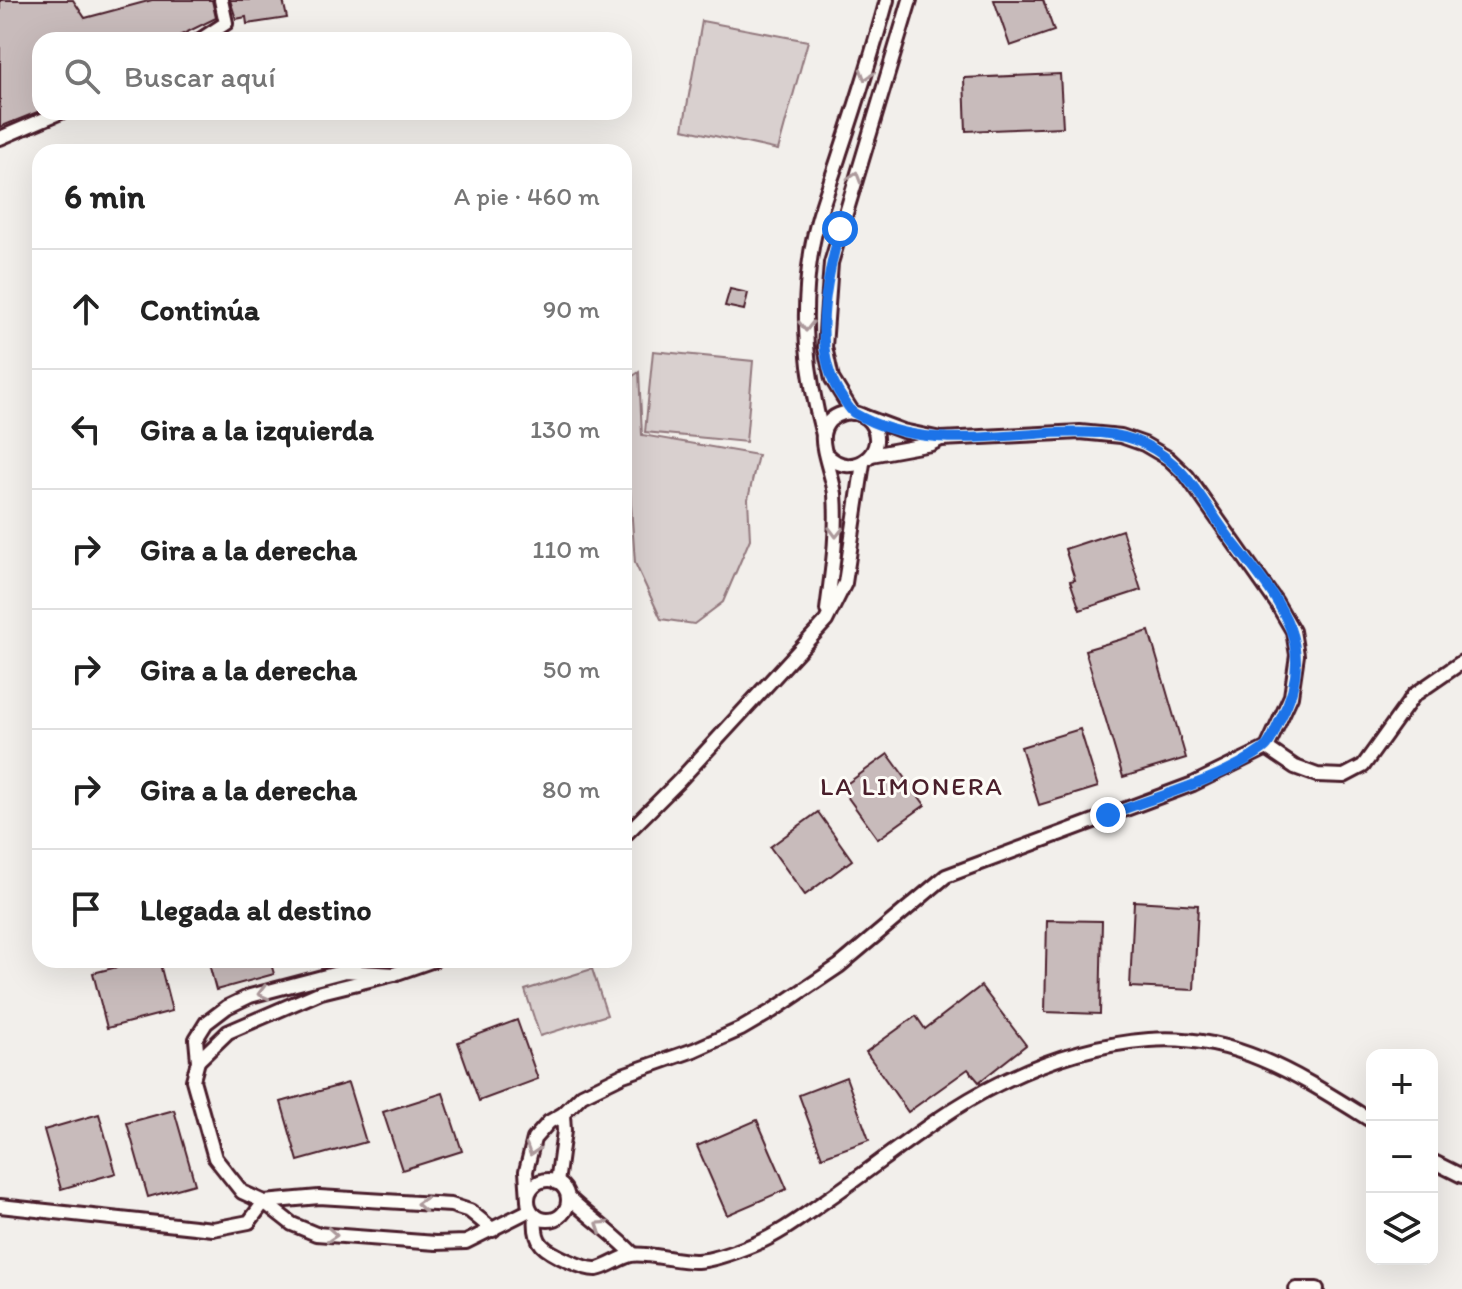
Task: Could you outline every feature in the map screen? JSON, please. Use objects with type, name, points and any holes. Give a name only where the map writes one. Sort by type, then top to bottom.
[{"type":"street","points":[[212,32],[226,23],[221,0]]},
{"type":"street","points":[[826,621],[837,533],[834,489],[806,358],[805,319],[811,253],[887,0]]},
{"type":"street","points":[[632,828],[826,621],[845,583],[867,459],[876,439],[870,422],[858,414],[832,379],[825,347],[831,263],[910,0]]},
{"type":"street","points":[[0,138],[42,120]]},
{"type":"street","points":[[568,1197],[566,1209],[559,1217],[547,1220],[532,1208],[526,1171],[534,1139],[582,1095],[623,1075],[706,1045],[772,1011],[839,966],[946,876],[1193,784],[1267,748],[1291,696],[1297,655],[1293,631],[1187,476],[1168,458],[1144,444],[1100,433],[1080,432],[941,439],[903,431],[858,414],[837,415],[830,420],[823,435]]},
{"type":"street","points":[[827,455],[840,465],[855,466],[867,459],[941,439]]},
{"type":"street","points":[[1267,748],[1295,767],[1317,775],[1344,776],[1363,766],[1414,695],[1462,662]]},
{"type":"street","points":[[198,1061],[228,1032],[321,992],[411,968]]},
{"type":"street","points":[[394,974],[345,971],[250,996],[227,1007],[206,1023],[196,1039],[198,1061],[193,1080],[215,1158],[242,1192],[264,1202],[292,1224],[316,1234],[436,1243],[466,1242],[532,1208]]},
{"type":"street","points":[[633,1254],[614,1235],[590,1219],[557,1183],[545,1181],[530,1192],[540,1243],[570,1262],[595,1269],[633,1254],[698,1261],[757,1244],[808,1213],[944,1115],[982,1093],[1037,1066],[1119,1044],[1148,1040],[1186,1039],[1248,1053],[1292,1071],[1366,1117]]},
{"type":"street","points":[[557,1183],[564,1131],[563,1114]]},
{"type":"street","points":[[1438,1164],[1462,1176]]},
{"type":"street","points":[[0,1206],[213,1229],[249,1222],[264,1202],[319,1197],[451,1205],[470,1211],[493,1230]]},
{"type":"street","points":[[1296,1289],[1317,1289]]},
{"type":"shaded area","points":[[702,21],[808,41],[778,150],[683,129]]},
{"type":"shaded area","points":[[653,351],[753,361],[746,442],[645,432]]},
{"type":"shaded area","points":[[639,372],[642,435],[758,455],[748,499],[750,539],[723,602],[694,624],[661,619],[635,563],[632,377]]},
{"type":"shaded area","points":[[592,969],[607,1015],[540,1036],[525,990]]},
{"type":"building","points":[[0,0],[73,0],[85,18],[152,0],[212,0],[216,18],[187,32],[32,32],[32,114],[0,127]]},
{"type":"building","points":[[230,0],[283,0],[287,18],[247,24],[246,17],[236,19]]},
{"type":"building","points":[[994,0],[1043,0],[1054,31],[1010,46]]},
{"type":"building","points":[[1060,74],[1063,127],[966,131],[964,78]]},
{"type":"building","points":[[730,289],[748,293],[744,310],[725,306]]},
{"type":"building","points":[[1122,530],[1141,590],[1080,610],[1070,581],[1075,580],[1065,549]]},
{"type":"building","points":[[1149,631],[1186,758],[1123,777],[1085,650]]},
{"type":"building","points":[[1080,729],[1098,787],[1039,805],[1021,747]]},
{"type":"building","points":[[888,754],[925,805],[878,839],[841,788]]},
{"type":"building","points":[[818,812],[852,860],[805,895],[770,847]]},
{"type":"building","points":[[1134,901],[1198,905],[1194,990],[1130,987]]},
{"type":"building","points":[[1047,920],[1102,921],[1100,1014],[1045,1012]]},
{"type":"building","points":[[113,968],[161,968],[172,1011],[107,1028],[93,973]]},
{"type":"building","points":[[210,968],[272,968],[274,974],[216,990]]},
{"type":"building","points":[[981,986],[1026,1045],[979,1082],[968,1069],[908,1112],[866,1052],[916,1016],[925,1029]]},
{"type":"building","points":[[517,1020],[538,1079],[479,1101],[458,1042]]},
{"type":"building","points":[[846,1077],[869,1140],[822,1157],[799,1095]]},
{"type":"building","points":[[348,1083],[366,1142],[298,1161],[281,1102]]},
{"type":"building","points":[[443,1093],[462,1151],[402,1170],[383,1112]]},
{"type":"building","points":[[174,1110],[195,1184],[148,1197],[127,1123]]},
{"type":"building","points":[[99,1114],[116,1173],[61,1189],[44,1130]]},
{"type":"building","points":[[757,1120],[787,1189],[727,1215],[697,1146]]},
{"type":"district","name":"LA LIMONERA","points":[[912,786]]},
{"type":"route","points":[[840,229],[831,263],[825,347],[832,379],[853,413],[903,431],[941,439],[1080,432],[1121,436],[1144,444],[1168,458],[1187,476],[1293,631],[1297,655],[1291,696],[1267,748],[1193,784],[1108,815]]}]
